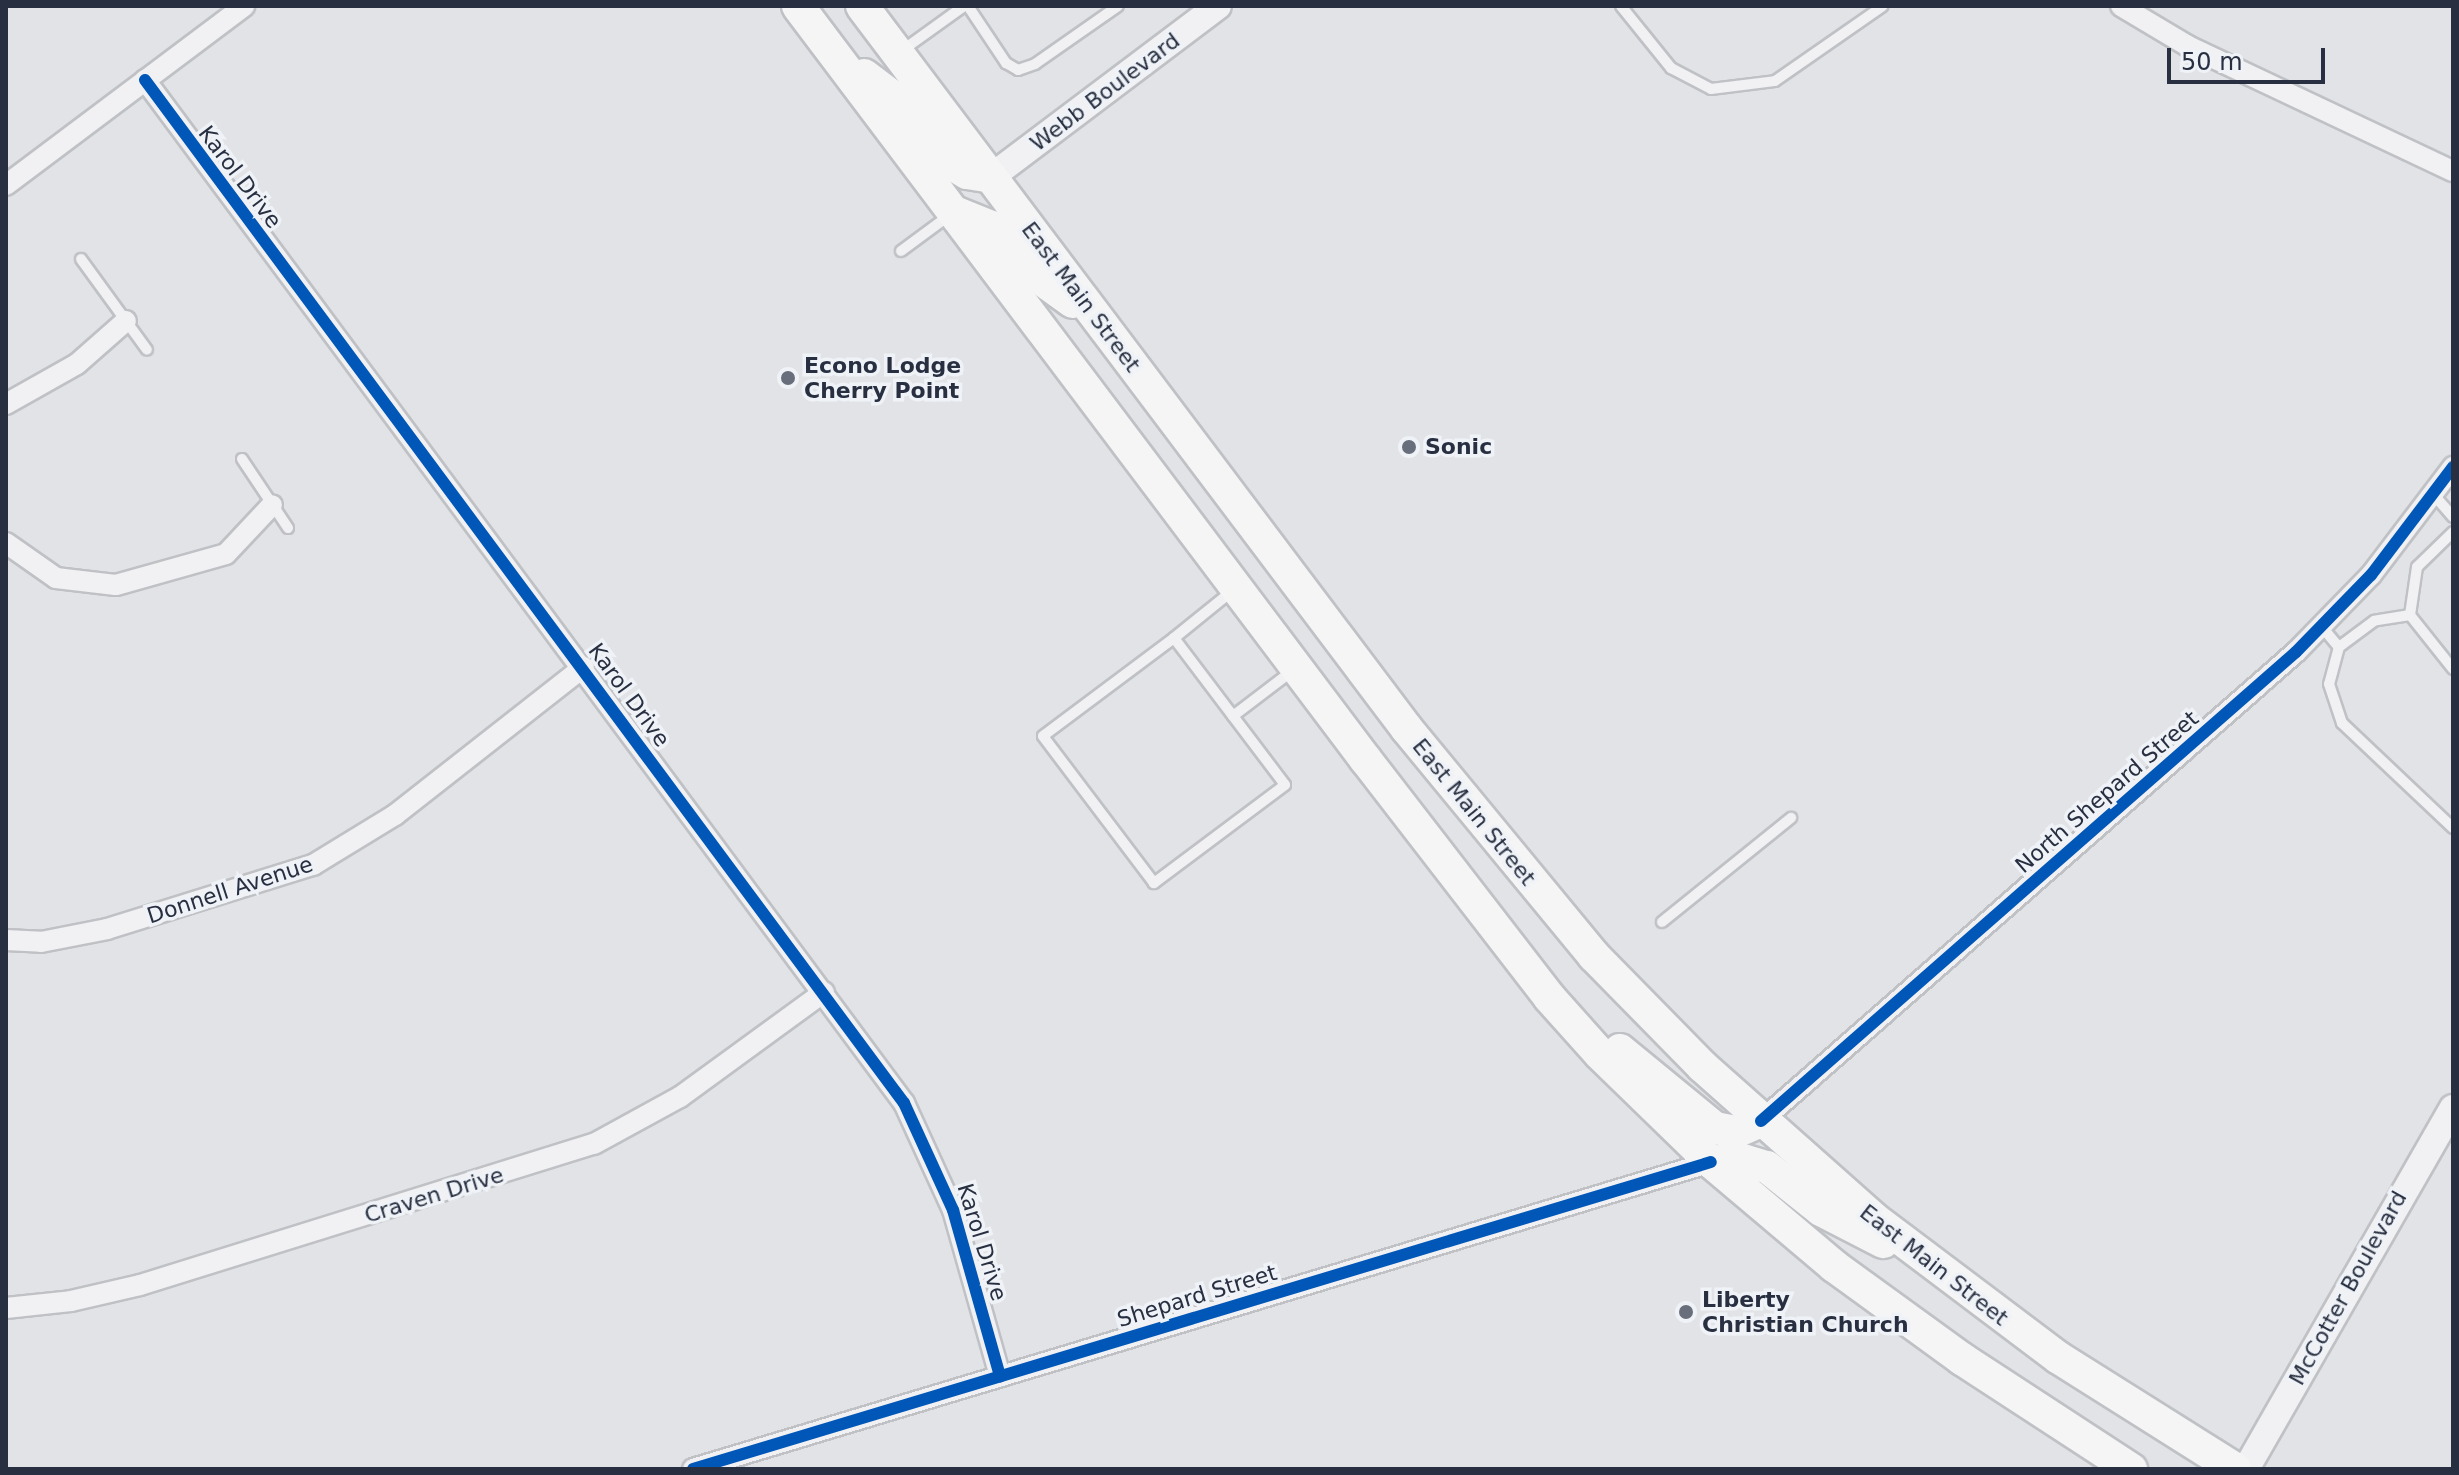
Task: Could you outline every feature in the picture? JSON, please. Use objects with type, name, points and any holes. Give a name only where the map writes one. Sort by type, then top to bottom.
[{"type":"main road","points":[[798,6],[1366,760],[1549,997],[1711,1162],[1897,1314],[2131,1469]]},
{"type":"main road","name":"East Main Street","points":[[862,6],[1407,729],[1594,956],[1761,1121],[1934,1267],[2059,1358],[2235,1469]]},
{"type":"main road","points":[[831,49],[897,100],[946,161],[967,173],[991,177]]},
{"type":"main road","points":[[953,212],[992,227],[1041,279],[1100,322]]},
{"type":"main road","points":[[1366,760],[1407,729]]},
{"type":"main road","points":[[1549,997],[1715,1128],[1736,1132],[1761,1121]]},
{"type":"main road","points":[[1711,1162],[1740,1159],[1767,1167],[1841,1222],[1934,1267]]},
{"type":"street","points":[[6,185],[244,6]]},
{"type":"street","points":[[2121,6],[2188,46],[2453,171]]},
{"type":"street","name":"Webb Boulevard","points":[[991,177],[1208,9]]},
{"type":"street","name":"Karol Drive","points":[[145,80],[584,667],[904,1103],[939,1171],[1000,1376]]},
{"type":"street","points":[[6,404],[77,364],[126,321]]},
{"type":"street","name":"North Shepard Street","points":[[1761,1121],[2322,627],[2371,575],[2453,467]]},
{"type":"street","points":[[6,543],[56,578],[116,585],[226,554],[272,505]]},
{"type":"street","name":"Donnell Avenue","points":[[6,940],[41,942],[95,932],[313,865],[395,815],[584,667]]},
{"type":"street","name":"Craven Drive","points":[[6,1308],[71,1301],[140,1285],[594,1144],[680,1097],[824,992]]},
{"type":"street","name":"McCotter Boulevard","points":[[2246,1469],[2453,1108]]},
{"type":"street","name":"Shepard Street","points":[[693,1469],[1711,1162]]},
{"type":"lane","points":[[898,54],[966,6],[1006,63],[1018,70],[1035,64],[1118,6]]},
{"type":"lane","points":[[1621,6],[1671,68],[1711,89],[1724,89],[1775,81],[1883,6]]},
{"type":"lane","points":[[901,251],[953,212]]},
{"type":"lane","points":[[81,259],[147,350]]},
{"type":"lane","points":[[242,459],[288,528]]},
{"type":"lane","points":[[2434,495],[2453,517]]},
{"type":"lane","points":[[2453,532],[2417,567],[2410,615],[2453,669]]},
{"type":"lane","points":[[1174,638],[1285,785],[1154,883],[1043,736],[1237,588]]},
{"type":"lane","points":[[2410,615],[2374,621],[2339,647],[2329,684],[2342,723],[2453,828]]},
{"type":"lane","points":[[2322,627],[2339,647]]},
{"type":"lane","points":[[1233,716],[1297,668]]},
{"type":"lane","points":[[1662,922],[1791,818]]},
{"type":"cycle path","points":[[145,80],[904,1103],[953,1210],[1000,1376]]},
{"type":"cycle path","points":[[1761,1121],[2296,652],[2371,575],[2453,467]]},
{"type":"cycle path","points":[[693,1469],[1711,1162]]},
{"type":"place","name":"Econo Lodge Cherry Point","points":[[788,378]]},
{"type":"place","name":"Sonic","points":[[1409,447]]},
{"type":"place","name":"Liberty Christian Church","points":[[1686,1312]]}]
